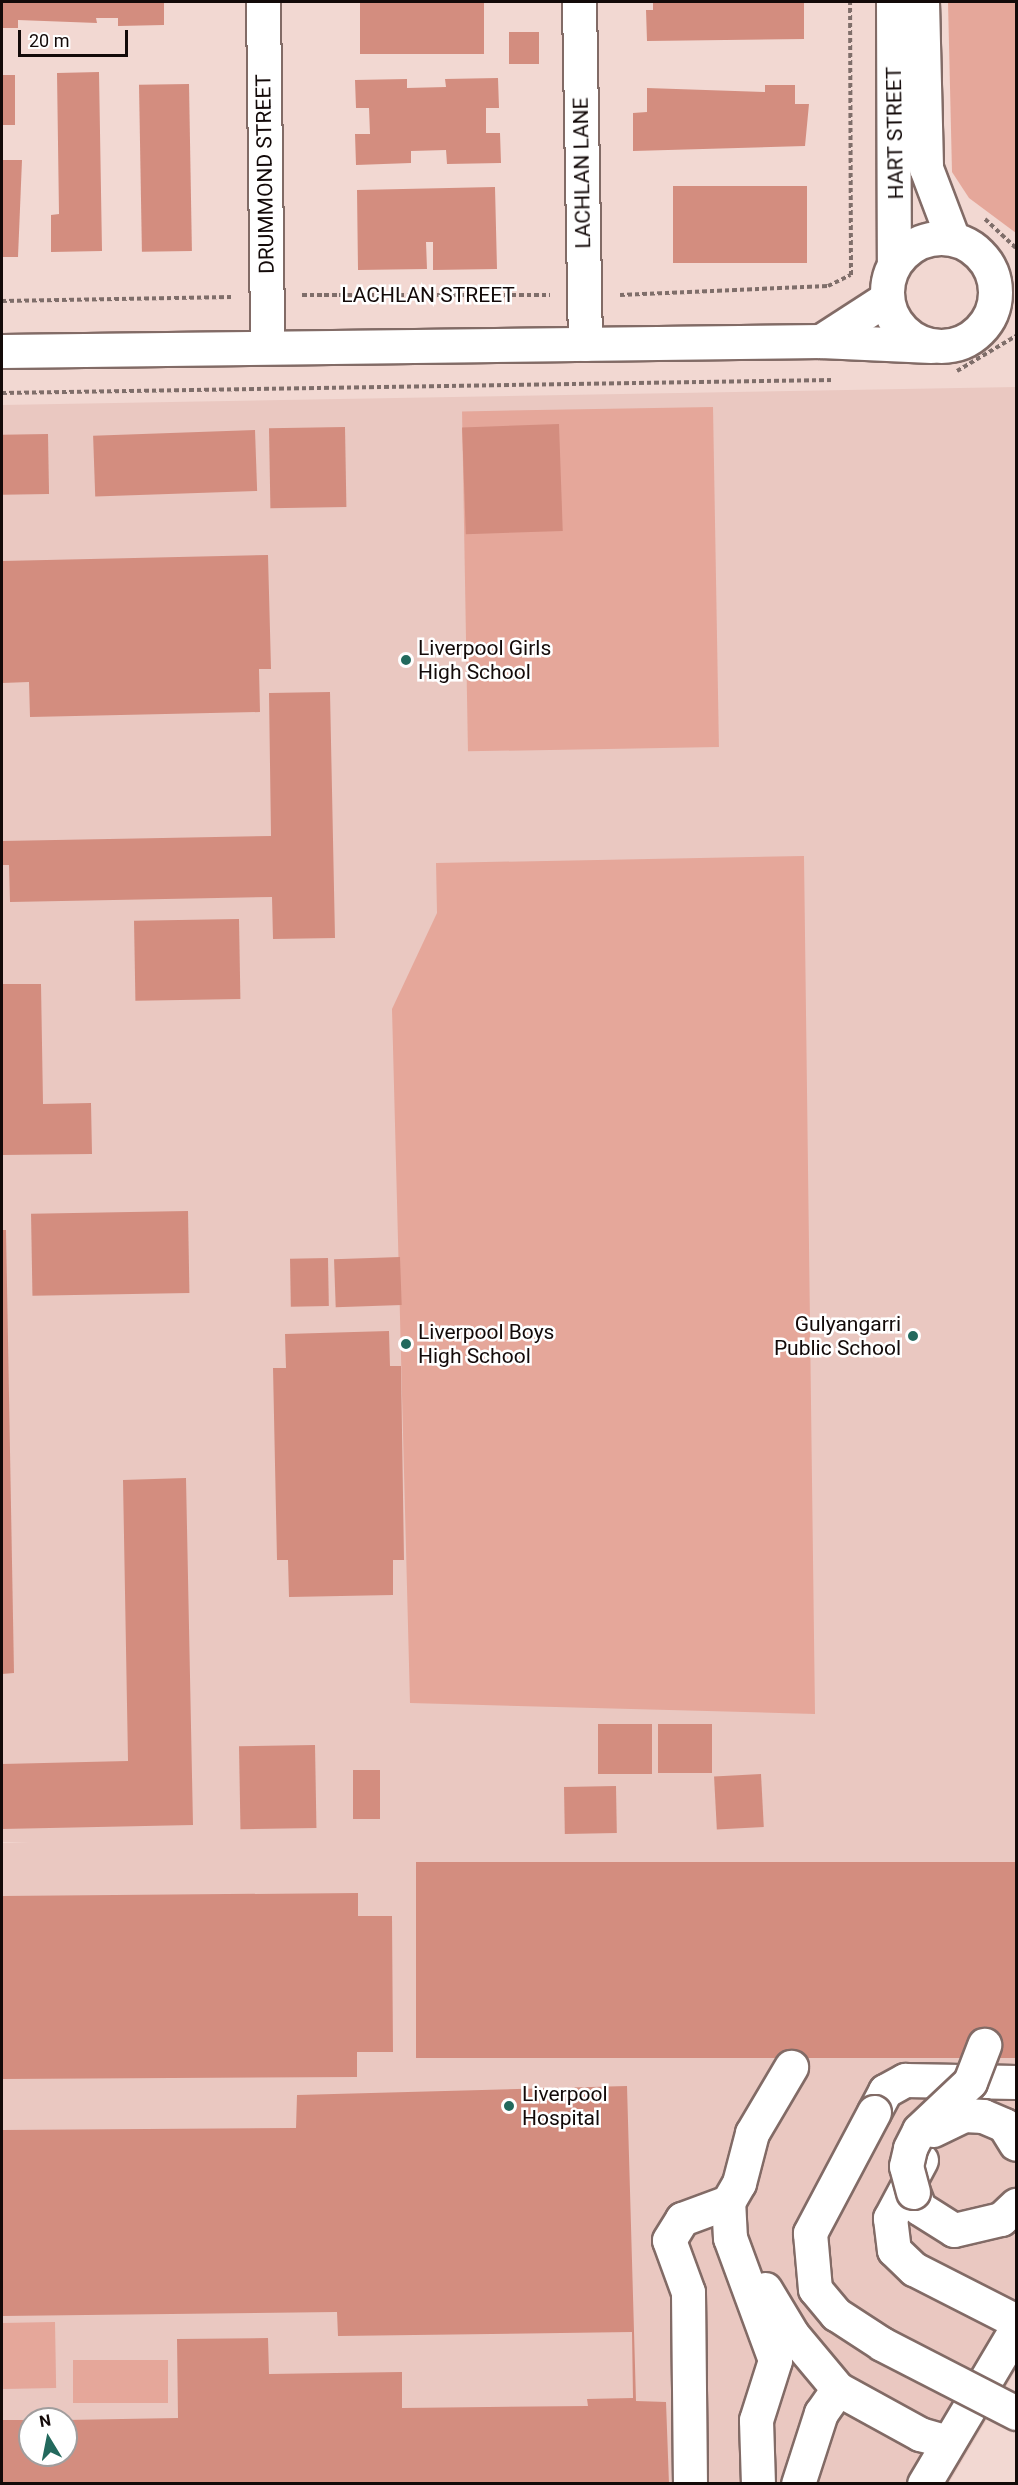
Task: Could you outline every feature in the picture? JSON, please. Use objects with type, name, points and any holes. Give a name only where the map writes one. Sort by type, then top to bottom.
[{"type":"street","name":"DRUMMOND STREET","points":[[263,2],[267,347]]},
{"type":"street","name":"LACHLAN LANE","points":[[579,2],[585,344]]},
{"type":"street","name":"HART STREET","points":[[893,2],[894,264]]},
{"type":"street","name":"HART STREET","points":[[922,2],[926,168],[953,239]]},
{"type":"street","points":[[931,346],[901,330],[886,299],[894,264],[920,242],[953,239],[1017,272]]},
{"type":"street","points":[[2,351],[821,341],[931,346],[965,342],[1003,316],[995,286],[981,255]]},
{"type":"street","points":[[821,341],[886,299]]},
{"type":"street","points":[[984,2045],[970,2082],[919,2130],[906,2166],[919,2208],[954,2230],[1001,2219],[1017,2205]]},
{"type":"street","points":[[791,2067],[752,2133],[739,2183],[728,2202],[730,2238],[789,2354],[838,2389],[920,2434],[948,2442]]},
{"type":"street","points":[[1017,2082],[905,2080],[885,2091],[810,2233],[814,2289],[836,2314],[882,2344],[1017,2413]]},
{"type":"street","points":[[1017,2144],[1004,2126],[964,2115],[931,2131],[914,2159],[915,2181],[927,2208],[957,2223],[996,2215],[1017,2192]]},
{"type":"street","points":[[1017,2158],[1006,2142],[986,2128],[964,2126],[929,2144],[890,2218],[894,2250],[914,2269],[1017,2321]]},
{"type":"street","points":[[690,2484],[688,2292],[669,2240],[682,2219],[728,2202]]},
{"type":"street","points":[[924,2484],[1017,2329]]},
{"type":"street","points":[[758,2484],[756,2420],[789,2354]]},
{"type":"street","points":[[798,2484],[821,2413],[838,2389]]},
{"type":"path","name":"LACHLAN STREET","points":[[2,302],[267,296],[584,295],[828,286],[850,275],[850,2]]},
{"type":"path","points":[[2,393],[841,379]]},
{"type":"shaded area","points":[[948,2],[1016,2],[1016,233],[969,198],[952,172]]},
{"type":"shaded area","points":[[1016,387],[1016,2370],[949,2483],[2,2483],[2,1843],[30,1842],[2,1842],[2,405]]},
{"type":"shaded area","points":[[713,407],[719,747],[468,751],[462,411]]},
{"type":"shaded area","points":[[804,856],[815,1714],[410,1703],[392,1009],[437,913],[436,863]]},
{"type":"shaded area","points":[[55,2322],[56,2388],[3,2389],[2,2323]]},
{"type":"shaded area","points":[[73,2360],[168,2360],[168,2403],[73,2403]]},
{"type":"building","points":[[2,2],[164,2],[164,25],[118,26],[118,18],[96,18],[97,23],[18,20],[18,28],[2,28]]},
{"type":"building","points":[[360,2],[484,2],[484,54],[360,54]]},
{"type":"building","points":[[653,2],[804,2],[804,39],[647,41],[646,10],[653,10]]},
{"type":"building","points":[[509,32],[539,32],[539,64],[509,64]]},
{"type":"building","points":[[99,72],[102,251],[51,252],[51,215],[59,214],[57,73]]},
{"type":"building","points":[[2,75],[15,75],[15,125],[2,125]]},
{"type":"building","points":[[498,78],[499,108],[486,108],[486,133],[500,133],[501,163],[447,164],[446,150],[411,151],[411,163],[356,165],[355,134],[370,134],[369,108],[356,108],[355,80],[407,79],[407,88],[446,87],[445,79]]},
{"type":"building","points":[[189,84],[192,251],[142,252],[139,85]]},
{"type":"building","points":[[765,85],[795,85],[795,104],[809,104],[805,146],[633,151],[633,113],[647,112],[647,88],[765,92]]},
{"type":"building","points":[[2,160],[22,160],[18,257],[2,257]]},
{"type":"building","points":[[673,186],[807,186],[807,263],[673,263]]},
{"type":"building","points":[[495,187],[497,269],[433,270],[433,242],[426,242],[427,269],[358,270],[357,190]]},
{"type":"building","points":[[559,424],[563,531],[466,534],[462,427]]},
{"type":"building","points":[[345,427],[346,507],[270,508],[269,428]]},
{"type":"building","points":[[255,430],[257,491],[95,497],[93,436]]},
{"type":"building","points":[[48,434],[49,494],[3,495],[2,435]]},
{"type":"building","points":[[268,555],[271,669],[259,669],[260,712],[30,717],[29,682],[2,683],[2,561]]},
{"type":"building","points":[[330,692],[335,938],[273,939],[272,897],[10,902],[9,865],[2,865],[2,841],[271,836],[269,693]]},
{"type":"building","points":[[239,919],[240,999],[135,1001],[134,921]]},
{"type":"building","points":[[2,984],[41,984],[43,1104],[91,1103],[92,1154],[2,1155]]},
{"type":"building","points":[[188,1211],[189,1293],[32,1296],[31,1214]]},
{"type":"building","points":[[2,1230],[6,1230],[14,1673],[2,1674]]},
{"type":"building","points":[[400,1257],[402,1305],[336,1307],[334,1259]]},
{"type":"building","points":[[328,1258],[329,1306],[291,1307],[290,1259]]},
{"type":"building","points":[[389,1331],[390,1366],[401,1366],[404,1560],[393,1560],[393,1595],[289,1597],[288,1560],[277,1560],[273,1368],[286,1368],[285,1334]]},
{"type":"building","points":[[186,1478],[193,1825],[2,1829],[2,1764],[128,1761],[123,1480]]},
{"type":"building","points":[[598,1724],[652,1724],[652,1774],[598,1774]]},
{"type":"building","points":[[658,1724],[712,1724],[712,1773],[658,1773]]},
{"type":"building","points":[[315,1745],[316,1828],[240,1829],[239,1746]]},
{"type":"building","points":[[353,1770],[380,1770],[380,1819],[353,1819]]},
{"type":"building","points":[[761,1774],[764,1827],[717,1829],[714,1776]]},
{"type":"building","points":[[616,1786],[617,1833],[565,1834],[564,1787]]},
{"type":"building","points":[[416,1862],[1016,1862],[1016,2058],[416,2058]]},
{"type":"building","points":[[358,1893],[358,1916],[392,1916],[393,2052],[357,2052],[357,2077],[2,2079],[2,1896]]},
{"type":"building","points":[[627,2086],[636,2401],[666,2402],[669,2484],[2,2484],[2,2420],[18,2420],[18,2467],[78,2467],[78,2420],[178,2418],[177,2339],[268,2338],[269,2374],[402,2372],[402,2408],[588,2406],[587,2399],[633,2398],[632,2332],[338,2336],[337,2312],[2,2316],[2,2130],[296,2128],[297,2095]]},
{"type":"place","name":"Liverpool Girls High School","points":[[406,660]]},
{"type":"place","name":"Gulyangarri Public School","points":[[913,1336]]},
{"type":"place","name":"Liverpool Boys High School","points":[[406,1344]]},
{"type":"place","name":"Liverpool Hospital","points":[[509,2106]]}]
